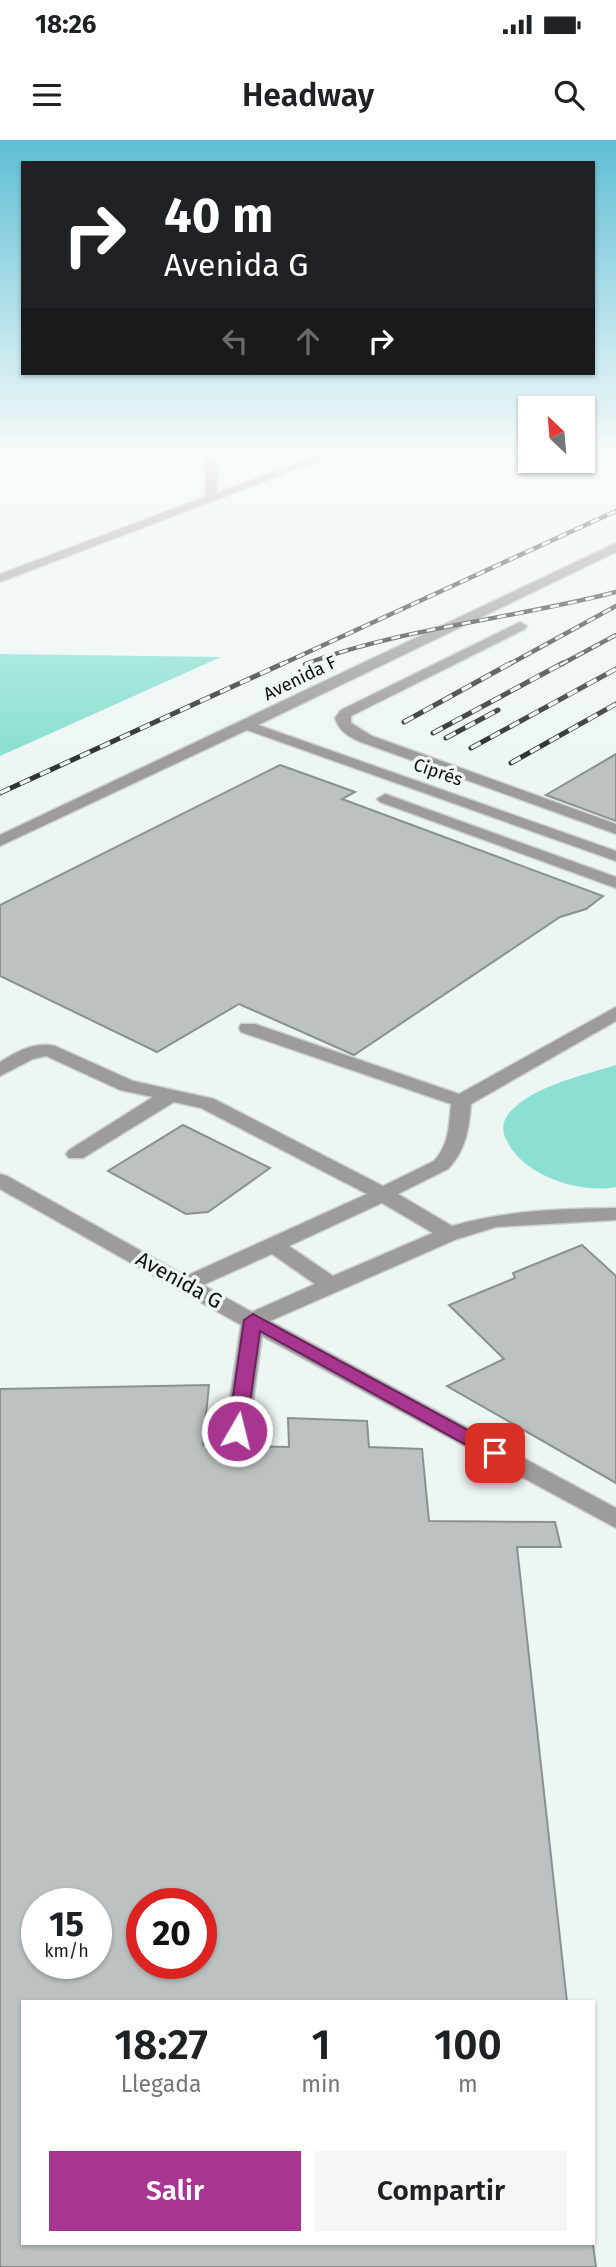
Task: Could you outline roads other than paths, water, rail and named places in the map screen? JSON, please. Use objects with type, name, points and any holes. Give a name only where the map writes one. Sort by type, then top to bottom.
[{"type":"street","points":[[0,578],[76,550]]},
{"type":"street","name":"Avenida F","points":[[0,841],[609,550]]},
{"type":"street","points":[[0,592],[14,574]]},
{"type":"street","points":[[520,626],[346,713],[342,718],[343,724],[361,737],[616,829]]},
{"type":"street","name":"Ciprés","points":[[246,725],[616,856]]},
{"type":"street","points":[[385,799],[616,883]]},
{"type":"street","points":[[248,1028],[461,1101],[616,1013]]},
{"type":"street","points":[[0,1070],[27,1054],[48,1050],[139,1090],[207,1103],[383,1195],[449,1234]]},
{"type":"street","points":[[76,1154],[171,1095]]},
{"type":"street","points":[[185,1285],[422,1177],[452,1155],[457,1138],[461,1101]]},
{"type":"street","name":"Avenida G","points":[[0,1180],[185,1285],[616,1519]]},
{"type":"street","points":[[237,1431],[253,1320],[449,1234],[494,1221],[616,1214]]},
{"type":"street","points":[[273,1245],[331,1285]]},
{"type":"railway","points":[[280,665],[530,550]]},
{"type":"railway","points":[[305,664],[382,641],[616,592]]},
{"type":"railway","points":[[508,665],[616,606]]},
{"type":"railway","points":[[560,665],[616,635]]},
{"type":"railway","points":[[0,793],[284,663]]},
{"type":"railway","points":[[404,722],[511,663]]},
{"type":"railway","points":[[433,733],[563,663]]},
{"type":"railway","points":[[471,748],[616,669]]},
{"type":"railway","points":[[511,763],[616,704]]},
{"type":"railway","points":[[446,738],[498,710]]}]
